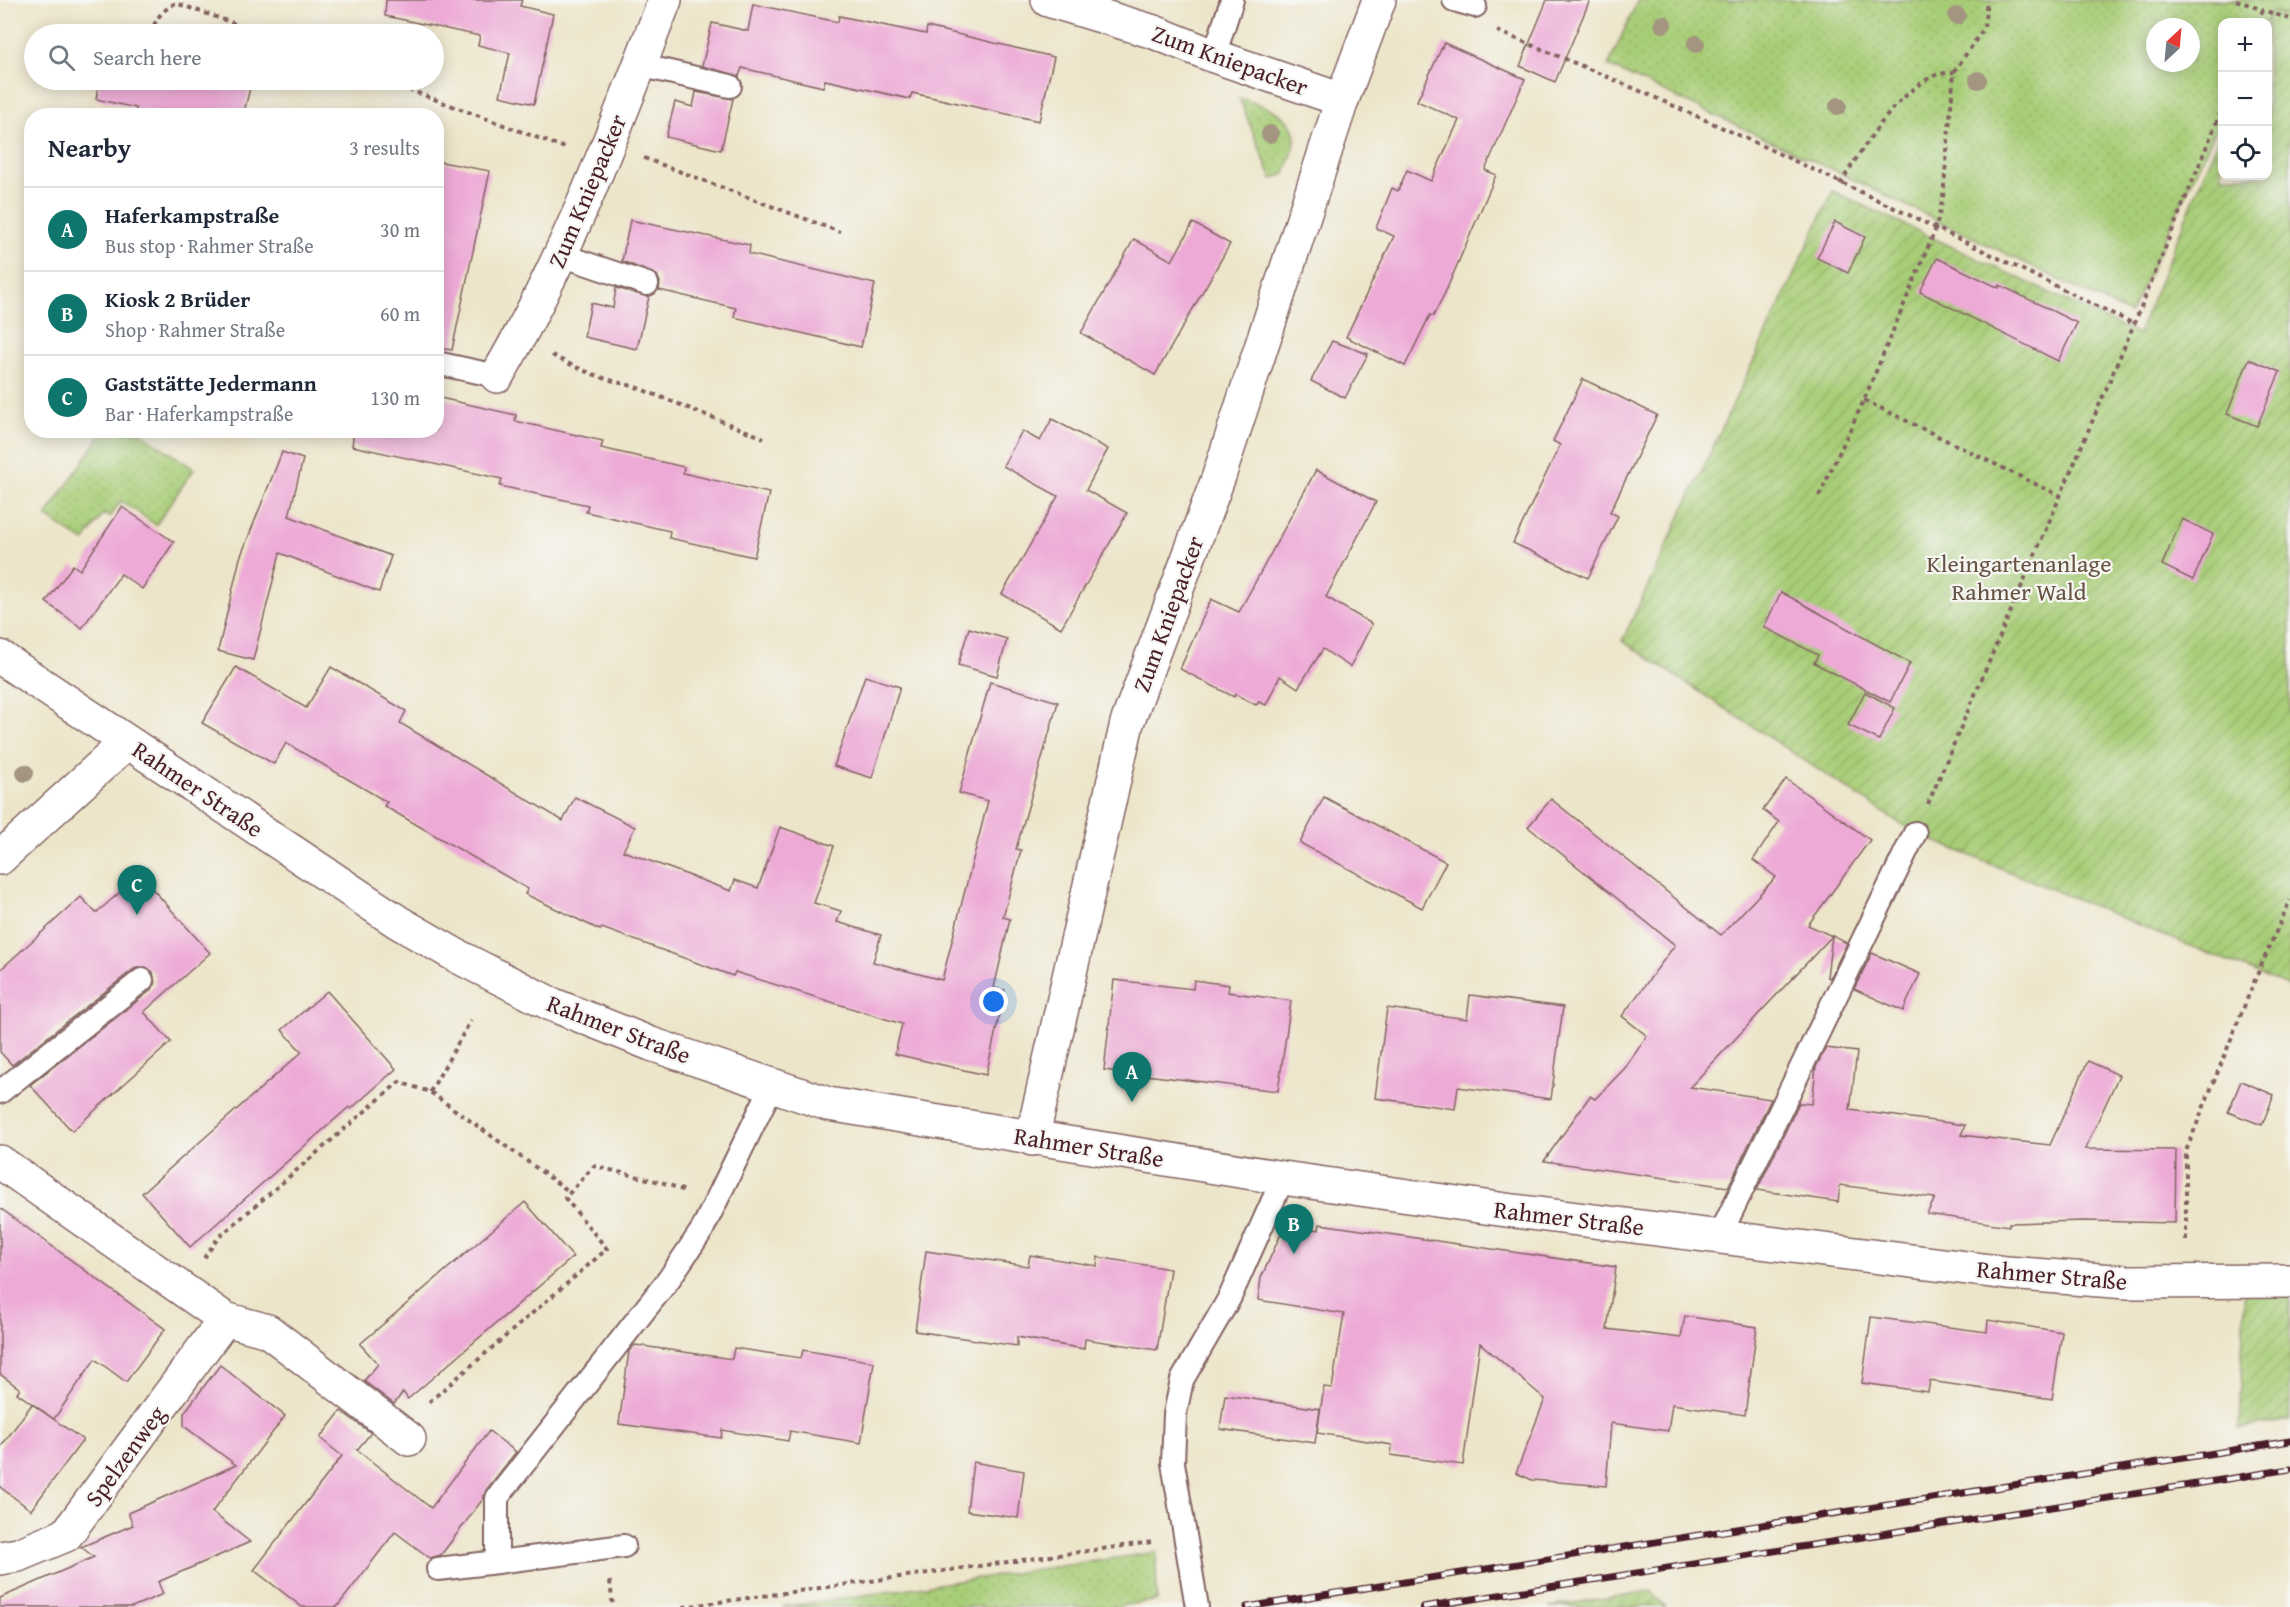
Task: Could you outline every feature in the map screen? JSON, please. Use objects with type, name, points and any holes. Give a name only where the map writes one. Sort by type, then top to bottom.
[{"type":"street","name":"Zum Kniepacker","points":[[497,376],[520,338],[561,255],[602,162],[665,0]]},
{"type":"street","name":"Zum Kniepacker","points":[[1048,0],[1154,32],[1214,56],[1342,100]]},
{"type":"street","name":"Zum Kniepacker","points":[[1032,1138],[1127,723],[1219,476],[1342,100],[1379,0]]},
{"type":"street","name":"Rahmer Straße","points":[[0,657],[398,922],[457,956],[551,1005],[651,1044],[828,1104],[1283,1178],[1719,1237],[2018,1274],[2127,1282],[2290,1281]]},
{"type":"street","points":[[0,858],[127,742]]},
{"type":"street","points":[[0,1162],[225,1319],[268,1331],[409,1439]]},
{"type":"street","name":"Spelzenweg","points":[[0,1558],[18,1556],[66,1535],[225,1319]]},
{"type":"lane","points":[[1214,56],[1232,0]]},
{"type":"lane","points":[[639,65],[730,86]]},
{"type":"lane","points":[[561,255],[647,284]]},
{"type":"lane","points":[[444,365],[497,376]]},
{"type":"lane","points":[[1719,1237],[1916,833]]},
{"type":"lane","points":[[0,1092],[142,980]]},
{"type":"lane","points":[[497,1562],[497,1498],[669,1278],[702,1230],[772,1086]]},
{"type":"lane","points":[[1197,1607],[1173,1462],[1175,1414],[1182,1380],[1230,1298],[1283,1178]]},
{"type":"lane","points":[[438,1569],[624,1546]]},
{"type":"path","points":[[1819,496],[1864,400],[1936,228],[1943,197],[1954,72],[1984,28],[1987,0]]},
{"type":"path","points":[[2236,0],[2290,19]]},
{"type":"path","points":[[155,24],[158,17],[176,3],[236,24]]},
{"type":"path","points":[[1465,3],[1473,21],[1588,67],[1936,228],[2134,324]]},
{"type":"path","points":[[2260,18],[2263,10]]},
{"type":"path","points":[[1840,184],[1869,139],[1904,97],[1936,75],[1954,72]]},
{"type":"path","points":[[410,90],[602,162]]},
{"type":"path","points":[[1916,833],[2134,324],[2218,121]]},
{"type":"path","points":[[661,164],[840,232]]},
{"type":"path","points":[[520,338],[570,365],[617,383],[633,386],[764,438]]},
{"type":"path","points":[[1864,400],[2060,496]]},
{"type":"path","points":[[2186,1240],[2186,1151],[2254,982],[2290,900]]},
{"type":"path","points":[[430,1092],[471,1020]]},
{"type":"path","points":[[182,1289],[218,1238],[399,1082],[430,1092],[570,1192]]},
{"type":"path","points":[[429,1402],[607,1249],[565,1198],[594,1166],[664,1183],[716,1203]]},
{"type":"path","points":[[684,1607],[1186,1538]]},
{"type":"green space","points":[[1638,0],[2290,0],[2290,17],[2272,11],[2268,18],[2218,18],[2218,125],[2130,314],[1844,175],[1608,66]]},
{"type":"green space","name":"Kleingartenanlage Rahmer Wald","points":[[2271,11],[2290,17],[2290,987],[1915,833],[1622,641],[1833,191],[2138,334],[2218,140],[2218,180],[2272,180],[2272,18],[2268,18]]},
{"type":"green space","points":[[1239,98],[1273,110],[1288,121],[1293,128],[1294,146],[1285,174],[1272,179]]},
{"type":"green space","points":[[99,438],[148,438],[194,469],[156,525],[121,501],[110,517],[103,514],[84,542],[46,516]]},
{"type":"green space","points":[[2245,1280],[2290,1281],[2290,1420],[2239,1428]]},
{"type":"green space","points":[[1156,1552],[1157,1600],[1114,1607],[782,1607]]},
{"type":"green space","points":[[1651,1591],[1666,1607],[1549,1607]]},
{"type":"building","points":[[386,0],[522,0],[520,6],[553,14],[534,104],[500,96],[510,53],[478,45],[480,36],[444,28],[444,24],[423,24],[385,16]]},
{"type":"building","points":[[1547,0],[1590,0],[1555,82],[1520,66]]},
{"type":"building","points":[[753,4],[838,22],[839,16],[926,34],[927,27],[1054,57],[1039,121],[912,93],[910,99],[825,80],[823,87],[742,68],[739,76],[702,66],[712,23],[748,31]]},
{"type":"building","points":[[1444,43],[1525,79],[1485,170],[1496,175],[1445,293],[1433,316],[1430,315],[1405,366],[1346,337],[1394,236],[1376,228],[1392,188],[1398,191],[1407,170],[1431,181],[1459,120],[1417,101]]},
{"type":"building","points":[[98,90],[250,90],[245,108],[136,108],[96,99]]},
{"type":"building","points":[[696,92],[733,99],[721,150],[666,137],[675,102],[693,107]]},
{"type":"building","points":[[444,162],[490,171],[452,350],[444,349]]},
{"type":"building","points":[[630,220],[750,245],[749,254],[875,284],[861,347],[734,317],[736,308],[659,290],[660,282],[657,275],[622,261]]},
{"type":"building","points":[[1835,222],[1865,237],[1848,273],[1817,258]]},
{"type":"building","points":[[1193,223],[1230,244],[1155,375],[1081,333],[1134,239],[1172,261]]},
{"type":"building","points":[[1937,258],[1999,288],[2000,285],[2077,323],[2058,361],[1920,292]]},
{"type":"building","points":[[616,288],[649,297],[637,349],[584,337],[591,303],[613,308]]},
{"type":"building","points":[[1332,341],[1368,354],[1345,398],[1311,381]]},
{"type":"building","points":[[2249,359],[2280,372],[2257,426],[2227,414]]},
{"type":"building","points":[[1583,379],[1657,415],[1610,512],[1618,516],[1588,578],[1513,543],[1560,445],[1553,441]]},
{"type":"building","points":[[444,399],[516,415],[515,421],[603,441],[601,448],[684,467],[683,473],[769,493],[754,557],[669,538],[670,531],[586,512],[588,505],[500,486],[502,479],[352,446],[353,438],[444,438]]},
{"type":"building","points":[[1052,419],[1108,449],[1086,490],[1127,513],[1061,628],[1002,594],[1058,496],[1003,466],[1022,431],[1040,441]]},
{"type":"building","points":[[282,452],[303,459],[289,516],[391,556],[379,592],[280,553],[253,660],[218,651],[240,558]]},
{"type":"building","points":[[1316,470],[1376,502],[1326,597],[1372,624],[1350,667],[1323,649],[1298,688],[1280,676],[1266,705],[1259,702],[1256,705],[1235,694],[1234,697],[1180,669],[1211,599],[1239,612]]},
{"type":"building","points":[[122,507],[174,542],[142,589],[121,574],[82,628],[46,602],[73,565],[80,570]]},
{"type":"building","points":[[2182,519],[2213,534],[2193,580],[2162,565]]},
{"type":"building","points":[[1781,592],[1910,663],[1890,702],[1814,663],[1818,655],[1764,627]]},
{"type":"building","points":[[969,628],[1007,639],[997,676],[958,665]]},
{"type":"building","points":[[236,667],[306,708],[331,667],[406,711],[400,723],[563,821],[575,797],[635,827],[623,851],[731,891],[735,880],[758,888],[780,827],[834,846],[814,903],[841,911],[837,922],[881,935],[873,962],[942,980],[988,801],[959,793],[990,682],[1058,702],[1016,849],[1021,850],[1003,917],[1010,919],[994,988],[1005,990],[986,1075],[895,1054],[902,1024],[735,972],[733,976],[602,928],[600,930],[525,894],[528,889],[384,806],[387,802],[286,743],[274,764],[202,723]]},
{"type":"building","points":[[865,676],[900,687],[872,778],[834,766]]},
{"type":"building","points":[[1865,692],[1895,708],[1879,740],[1848,725]]},
{"type":"building","points":[[1786,779],[1870,840],[1808,925],[1832,936],[1690,1087],[1771,1099],[1728,1187],[1544,1161],[1590,1096],[1595,1099],[1625,1068],[1647,1036],[1622,1016],[1675,945],[1528,827],[1551,799],[1721,935],[1776,877],[1753,860],[1779,822],[1763,810]]},
{"type":"building","points":[[1324,797],[1446,862],[1422,908],[1300,843]]},
{"type":"building","points":[[140,875],[210,953],[144,1012],[171,1042],[72,1131],[30,1085],[150,991],[155,984],[153,972],[146,967],[134,969],[12,1065],[0,1052],[0,970],[81,897],[96,913]]},
{"type":"building","points":[[1832,936],[1847,943],[1830,978],[1827,977]]},
{"type":"building","points":[[1872,953],[1920,974],[1903,1011],[1854,989]]},
{"type":"building","points":[[1114,980],[1193,989],[1194,980],[1229,985],[1228,992],[1291,1001],[1278,1091],[1104,1070]]},
{"type":"building","points":[[327,991],[396,1069],[351,1109],[349,1107],[190,1247],[142,1193],[302,1052],[282,1030]]},
{"type":"building","points":[[1470,995],[1563,1007],[1551,1099],[1458,1087],[1455,1109],[1375,1098],[1387,1008],[1467,1019]]},
{"type":"building","points":[[1826,1048],[1857,1052],[1850,1110],[1965,1125],[1961,1135],[2050,1145],[2088,1061],[2119,1075],[2085,1149],[2176,1150],[2175,1223],[2085,1221],[2009,1223],[2009,1226],[1927,1214],[1935,1198],[1840,1185],[1838,1202],[1757,1190],[1799,1103],[1812,1104],[1816,1067]]},
{"type":"building","points":[[2241,1081],[2274,1095],[2262,1125],[2228,1112]]},
{"type":"building","points":[[525,1202],[573,1257],[408,1399],[403,1392],[394,1404],[364,1381],[378,1364],[360,1344]]},
{"type":"building","points":[[0,1208],[165,1329],[126,1382],[95,1359],[54,1419],[17,1393],[20,1389],[0,1374]]},
{"type":"building","points":[[1320,1224],[1616,1267],[1607,1329],[1681,1338],[1685,1316],[1757,1327],[1745,1415],[1672,1404],[1668,1431],[1611,1423],[1606,1486],[1532,1480],[1516,1473],[1545,1399],[1480,1343],[1463,1465],[1391,1455],[1392,1445],[1317,1433],[1324,1387],[1332,1388],[1344,1314],[1258,1300],[1261,1278],[1285,1225],[1319,1230]]},
{"type":"building","points":[[926,1251],[1028,1266],[1030,1255],[1097,1266],[1098,1257],[1170,1269],[1157,1350],[1085,1339],[1084,1349],[1017,1337],[1017,1346],[915,1331]]},
{"type":"building","points":[[1871,1317],[1987,1332],[1988,1320],[2062,1332],[2052,1399],[1930,1381],[1928,1392],[1862,1383]]},
{"type":"building","points":[[635,1345],[732,1359],[734,1348],[801,1358],[803,1350],[874,1362],[861,1443],[790,1431],[788,1441],[722,1430],[721,1438],[619,1424],[629,1351]]},
{"type":"building","points":[[220,1365],[285,1416],[212,1512],[250,1542],[158,1582],[163,1594],[132,1607],[0,1607],[0,1598],[94,1557],[81,1547],[133,1525],[128,1513],[236,1465],[184,1426],[184,1413]]},
{"type":"building","points":[[1225,1395],[1320,1409],[1315,1443],[1220,1429]]},
{"type":"building","points":[[32,1404],[83,1440],[31,1510],[0,1487],[0,1448]]},
{"type":"building","points":[[341,1411],[371,1433],[357,1450],[431,1508],[489,1431],[516,1452],[486,1490],[483,1499],[441,1555],[430,1558],[395,1532],[337,1607],[302,1607],[254,1570],[342,1456],[320,1438]]},
{"type":"building","points":[[973,1462],[1024,1471],[1018,1518],[967,1511]]},
{"type":"railway","points":[[1247,1607],[2290,1441]]},
{"type":"railway","points":[[1423,1607],[2290,1469]]},
{"type":"place","name":"Gaststätte Jedermann","points":[[137,915]]},
{"type":"place","name":"Haferkampstraße","points":[[1132,1102]]},
{"type":"place","name":"Kiosk 2 Brüder","points":[[1294,1254]]}]
